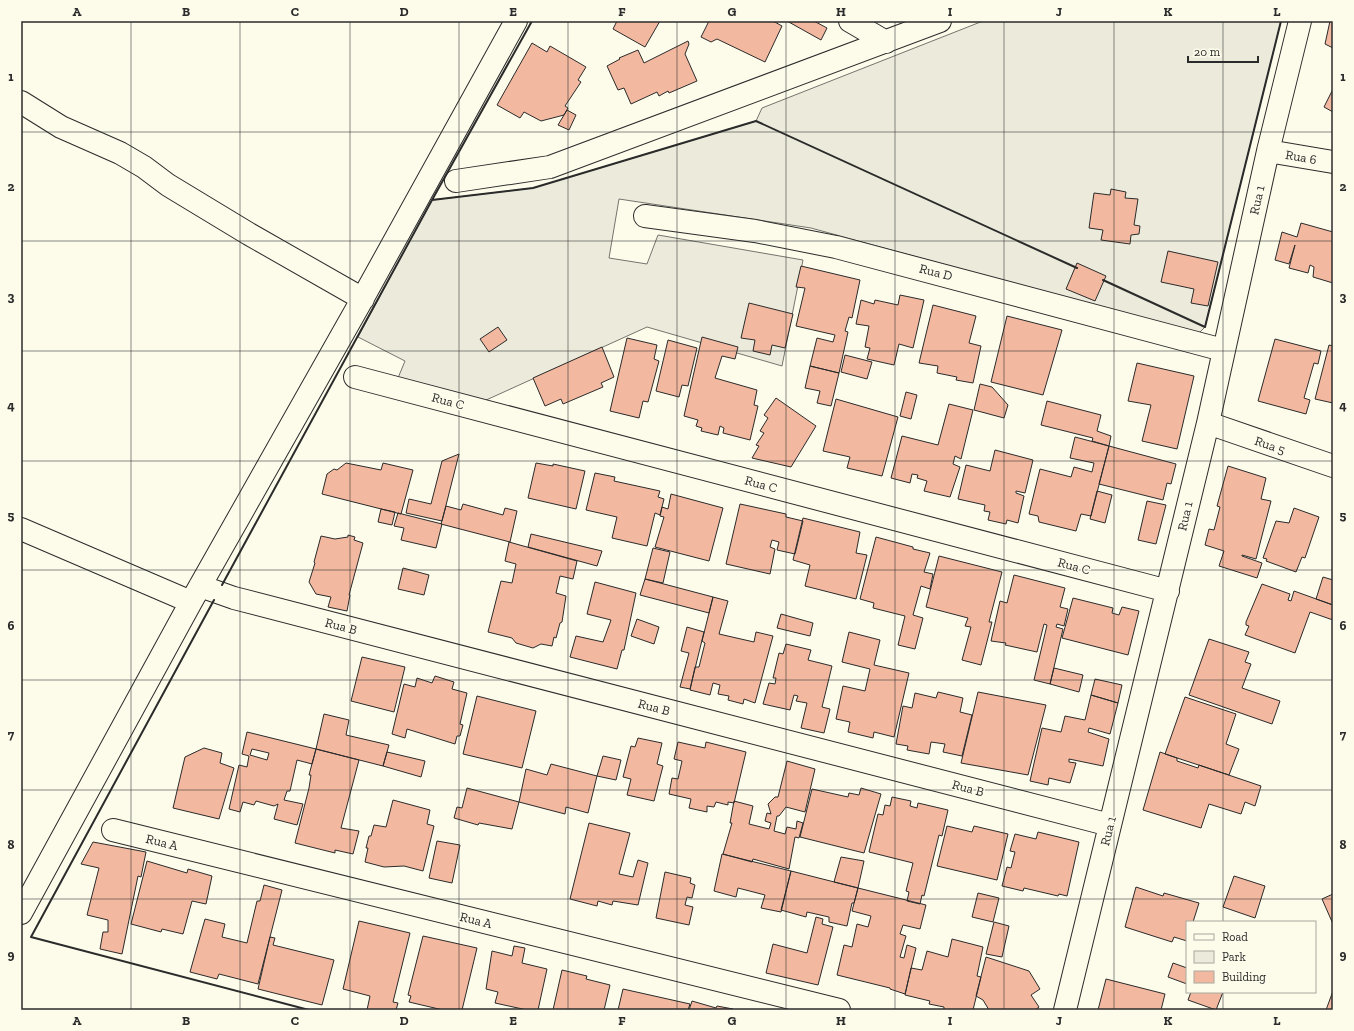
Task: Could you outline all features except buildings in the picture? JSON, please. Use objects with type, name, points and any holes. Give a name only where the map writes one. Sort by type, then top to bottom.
[{"type":"street","points":[[21,913],[195,594],[363,298],[516,21]]},
{"type":"street","points":[[850,21],[886,42]]},
{"type":"street","points":[[456,181],[550,167],[940,21]]},
{"type":"street","name":"Rua 1","points":[[1065,1010],[1208,423],[1268,151],[1300,21]]},
{"type":"street","points":[[21,102],[61,127],[120,153],[144,167],[168,185],[248,234],[363,298]]},
{"type":"street","name":"Rua 6","points":[[1268,151],[1333,162]]},
{"type":"street","name":"Rua D","points":[[645,216],[755,231],[836,247],[1223,350]]},
{"type":"street","name":"Rua C","points":[[355,377],[1168,591]]},
{"type":"street","name":"Rua 5","points":[[1208,423],[1333,466]]},
{"type":"street","name":"Rua B","points":[[21,528],[195,594],[234,598],[1110,825]]},
{"type":"street","name":"Rua A","points":[[113,830],[839,1010]]},
{"type":"green space","points":[[983,21],[1281,21],[1205,327],[1198,334],[811,228],[619,199],[609,258],[647,264],[658,235],[803,260],[782,366],[647,327],[484,401],[398,378],[405,361],[358,337],[432,200],[533,188],[756,121],[762,108]]},
{"type":"wall","points":[[222,585],[432,200],[532,21]]},
{"type":"wall","points":[[1103,280],[1205,327],[1281,21]]},
{"type":"wall","points":[[432,200],[533,188],[756,121],[1077,268]]},
{"type":"wall","points":[[214,600],[31,937],[309,1010]]}]
